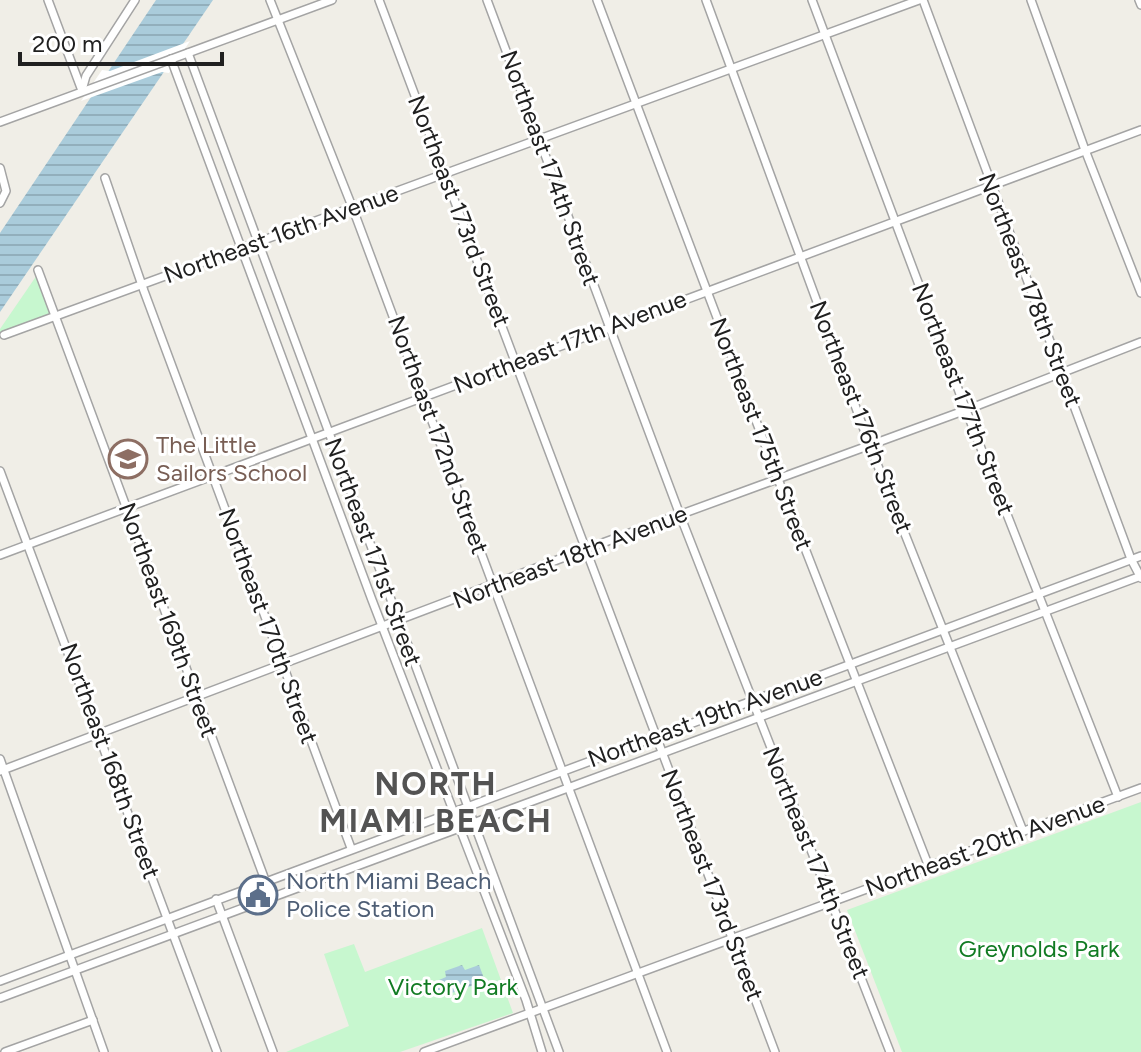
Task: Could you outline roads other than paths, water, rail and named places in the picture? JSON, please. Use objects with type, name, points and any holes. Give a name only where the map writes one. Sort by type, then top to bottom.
[{"type":"street","points":[[48,0],[85,89]]},
{"type":"street","points":[[85,89],[86,76],[135,0]]},
{"type":"street","name":"Northeast 172nd Street","points":[[270,0],[353,209],[667,1052]]},
{"type":"street","points":[[0,122],[332,0]]},
{"type":"street","name":"Northeast 173rd Street","points":[[379,0],[775,1052]]},
{"type":"street","name":"Northeast 174th Street","points":[[487,0],[680,515],[890,1052]]},
{"type":"street","name":"Northeast 175th Street","points":[[597,0],[929,867]]},
{"type":"street","name":"Northeast 176th Street","points":[[706,0],[870,446],[1023,831]]},
{"type":"street","name":"Northeast 177th Street","points":[[812,0],[966,410],[1118,797]]},
{"type":"street","name":"Northeast 16th Avenue","points":[[4,335],[921,0]]},
{"type":"street","name":"Northeast 178th Street","points":[[921,0],[1131,559],[1141,577]]},
{"type":"street","points":[[1031,0],[1141,293]]},
{"type":"street","name":"Northeast 171st Street","points":[[188,53],[559,1052]]},
{"type":"street","name":"Northeast 171st Street","points":[[174,60],[180,84],[461,828],[542,1052]]},
{"type":"street","points":[[180,84],[186,76],[197,77]]},
{"type":"street","name":"Northeast 17th Avenue","points":[[0,555],[1141,130]]},
{"type":"street","points":[[0,168],[6,191],[0,203]]},
{"type":"street","name":"Northeast 170th Street","points":[[105,178],[351,848]]},
{"type":"street","name":"Northeast 169th Street","points":[[38,270],[265,880]]},
{"type":"street","name":"Northeast 18th Avenue","points":[[2,771],[1141,342]]},
{"type":"street","name":"Northeast 168th Street","points":[[0,471],[217,1052]]},
{"type":"street","name":"Northeast 19th Avenue","points":[[0,981],[1141,556]]},
{"type":"street","name":"Northeast 19th Avenue","points":[[0,998],[1141,577]]},
{"type":"street","points":[[401,674],[416,667]]},
{"type":"street","points":[[430,748],[444,743]]},
{"type":"street","points":[[0,759],[104,1052]]},
{"type":"street","name":"Northeast 20th Avenue","points":[[426,1052],[1141,788]]},
{"type":"street","points":[[425,822],[431,839]]},
{"type":"street","points":[[314,862],[320,880]]},
{"type":"street","points":[[216,899],[273,1052]]},
{"type":"street","points":[[5,1052],[93,1020]]},
{"type":"water","points":[[156,0],[213,0],[0,312],[0,233]]},
{"type":"water","points":[[462,965],[465,970],[479,965],[485,981],[438,998],[432,983],[446,977],[445,971]]},
{"type":"place","name":"The Little Sailors School","points":[[128,459]]},
{"type":"place","name":"North Miami Beach Police Station","points":[[258,895]]},
{"type":"district","name":"NORTH MIAMI BEACH","points":[[436,802]]},
{"type":"park label","name":"Greynolds Park","points":[[1039,949]]},
{"type":"park label","name":"Victory Park","points":[[453,987]]}]
